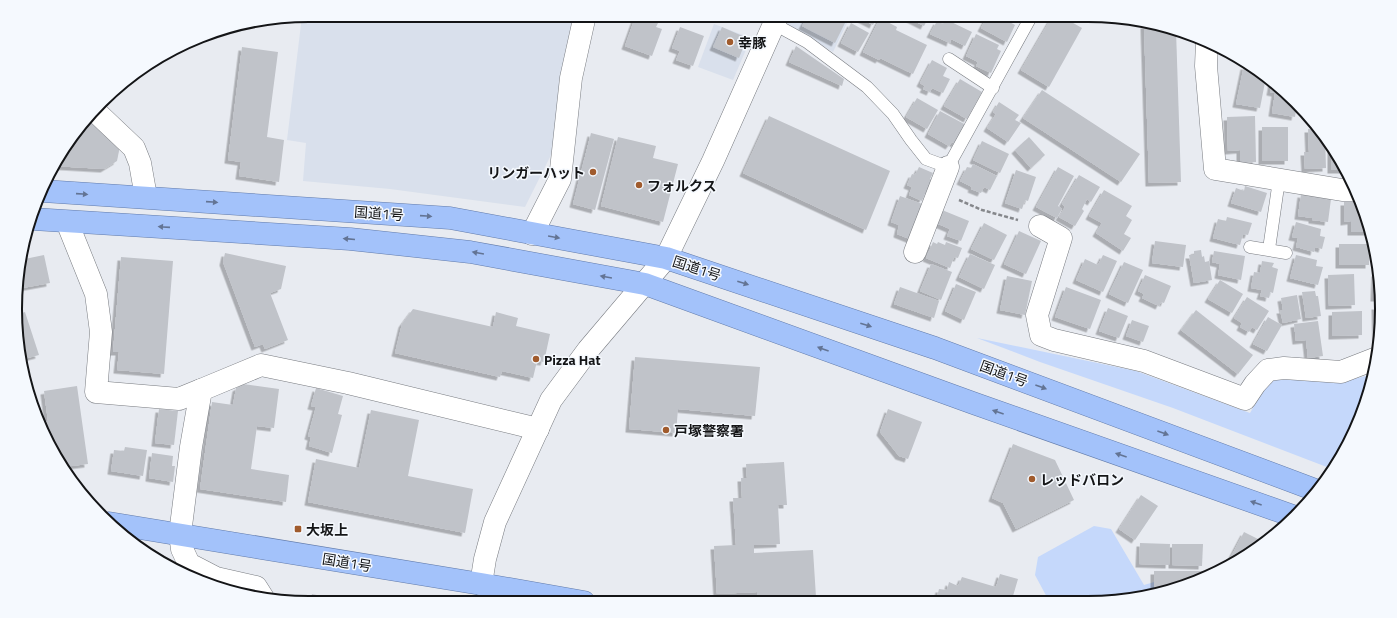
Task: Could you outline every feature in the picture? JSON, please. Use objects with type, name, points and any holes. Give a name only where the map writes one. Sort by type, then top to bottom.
[{"type":"highway","name":"国道1号","points":[[48,191],[450,218],[666,258],[935,348],[1312,489]]},
{"type":"highway","name":"国道1号","points":[[36,220],[350,239],[470,252],[645,284],[973,403],[1288,514]]},
{"type":"highway","name":"国道1号","points":[[120,525],[550,596]]},
{"type":"street","points":[[532,234],[560,179],[571,78],[583,22]]},
{"type":"street","points":[[481,584],[485,559],[495,522],[551,400],[588,350],[666,258],[713,161],[775,22]]},
{"type":"street","points":[[1207,48],[1206,66],[1215,168],[1279,180],[1349,190]]},
{"type":"street","points":[[98,114],[134,148],[140,163],[146,198]]},
{"type":"street","points":[[914,252],[948,167]]},
{"type":"street","points":[[67,222],[96,294],[102,332],[96,392],[179,399],[261,365],[348,383],[538,429]]},
{"type":"street","points":[[1040,226],[1062,238],[1037,315],[1041,335],[1048,338],[1144,361],[1245,399],[1255,384],[1268,370],[1284,368],[1341,372],[1370,361]]},
{"type":"street","points":[[201,390],[191,447],[180,534],[182,549],[189,564],[216,578],[256,587],[259,591]]},
{"type":"lane","points":[[779,22],[867,87],[893,114],[926,159],[948,167],[1028,22]]},
{"type":"lane","points":[[949,59],[993,88]]},
{"type":"lane","points":[[1269,249],[1279,180]]},
{"type":"lane","points":[[1250,247],[1286,253]]},
{"type":"path","points":[[938,191],[982,210],[1040,226]]},
{"type":"shaded area","points":[[301,22],[574,22],[551,155],[525,207],[390,189],[303,181],[306,143],[287,140]]},
{"type":"shaded area","points":[[786,22],[848,22],[833,52]]},
{"type":"shaded area","points":[[714,24],[751,38],[733,80],[698,67]]},
{"type":"shaded area","points":[[977,338],[1136,371],[1250,413],[1261,394],[1273,380],[1290,375],[1345,381],[1367,376],[1360,401],[1353,419],[1337,452],[1327,467],[1173,408],[1040,362]]},
{"type":"shaded area","points":[[1094,526],[1111,529],[1144,585],[1191,571],[1197,574],[1162,586],[1125,594],[1046,596],[1035,575],[1038,557]]},
{"type":"building","points":[[634,22],[658,22],[656,27],[662,29],[652,56],[625,46]]},
{"type":"building","points":[[804,22],[846,22],[835,43],[802,26]]},
{"type":"building","points":[[867,22],[874,22],[873,25]]},
{"type":"building","points":[[878,22],[888,22],[897,27],[896,30],[927,45],[913,74],[880,58],[879,60],[863,52]]},
{"type":"building","points":[[916,22],[926,22],[924,26]]},
{"type":"building","points":[[936,22],[943,24],[944,22],[951,22],[972,32],[965,46],[951,39],[950,43],[930,34]]},
{"type":"building","points":[[984,22],[1010,22],[1015,25],[1007,42],[981,28]]},
{"type":"building","points":[[1049,22],[1071,22],[1082,28],[1049,87],[1021,70]]},
{"type":"building","points":[[851,23],[869,33],[858,52],[841,43]]},
{"type":"building","points":[[680,27],[704,36],[693,66],[676,60],[680,51],[672,48]]},
{"type":"building","name":"幸豚","points":[[722,27],[747,38],[739,58],[713,47]]},
{"type":"building","points":[[1144,28],[1176,36],[1181,182],[1149,183]]},
{"type":"building","points":[[976,34],[999,45],[997,49],[1001,51],[991,73],[976,66],[978,62],[966,56]]},
{"type":"building","points":[[796,46],[844,79],[842,86],[789,62]]},
{"type":"building","points":[[242,47],[278,52],[267,137],[284,140],[279,182],[239,176],[241,162],[228,160]]},
{"type":"building","points":[[932,60],[947,68],[943,76],[950,79],[943,93],[932,88],[930,92],[923,89],[925,86],[920,83]]},
{"type":"building","points":[[1244,68],[1265,83],[1260,108],[1236,104]]},
{"type":"building","points":[[960,79],[982,92],[967,119],[944,106]]},
{"type":"building","points":[[1271,88],[1291,106],[1296,111],[1295,117],[1272,113],[1275,93],[1270,92]]},
{"type":"building","points":[[1042,90],[1140,154],[1121,182],[1023,118]]},
{"type":"building","points":[[917,98],[938,110],[927,129],[906,117]]},
{"type":"building","points":[[999,102],[1019,115],[1015,120],[1021,123],[1008,142],[987,128],[996,114],[993,112]]},
{"type":"building","points":[[940,111],[966,125],[955,144],[952,142],[949,146],[928,134]]},
{"type":"building","points":[[769,116],[890,171],[866,230],[743,173]]},
{"type":"building","points":[[1255,116],[1256,162],[1240,163],[1240,150],[1228,151],[1227,117]]},
{"type":"building","points":[[93,120],[120,146],[117,161],[104,169],[59,166],[81,134]]},
{"type":"building","points":[[1262,127],[1288,127],[1288,161],[1262,161]]},
{"type":"building","points":[[1308,129],[1312,129],[1325,148],[1326,168],[1305,169],[1304,152],[1309,152]]},
{"type":"building","name":"リンガーハット","points":[[591,133],[614,139],[595,210],[573,204]]},
{"type":"building","name":"フォルクス","points":[[618,137],[656,146],[653,158],[678,164],[663,222],[601,206]]},
{"type":"building","points":[[1029,137],[1045,155],[1031,168],[1015,150]]},
{"type":"building","points":[[982,141],[1009,154],[1000,173],[973,160]]},
{"type":"building","points":[[1331,156],[1339,170],[1331,170]]},
{"type":"building","points":[[973,164],[997,176],[990,190],[984,187],[981,193],[971,189],[972,187],[960,181],[967,167],[971,168]]},
{"type":"building","points":[[919,167],[933,173],[930,179],[934,181],[930,191],[927,189],[922,201],[909,195],[912,187],[907,185],[912,174],[915,175]]},
{"type":"building","points":[[1058,167],[1074,176],[1058,206],[1062,209],[1057,218],[1036,207]]},
{"type":"building","points":[[1016,170],[1036,177],[1028,201],[1025,200],[1022,209],[1005,203]]},
{"type":"building","points":[[1079,175],[1100,187],[1091,202],[1087,199],[1082,209],[1084,211],[1075,226],[1059,217],[1065,207],[1062,204]]},
{"type":"building","points":[[1245,186],[1267,193],[1261,212],[1231,203],[1236,188],[1244,191]]},
{"type":"building","points":[[1104,190],[1132,206],[1126,216],[1132,220],[1124,234],[1131,238],[1123,251],[1096,233],[1102,223],[1089,216]]},
{"type":"building","points":[[1301,194],[1331,199],[1328,222],[1298,216]]},
{"type":"building","points":[[900,196],[925,205],[912,240],[897,234],[899,225],[891,222]]},
{"type":"building","points":[[1344,202],[1354,202],[1364,232],[1351,232],[1351,221],[1344,222]]},
{"type":"building","points":[[942,210],[969,221],[961,241],[947,236],[950,229],[936,223]]},
{"type":"building","points":[[1227,217],[1252,223],[1248,235],[1243,234],[1240,245],[1213,238],[1218,219],[1226,221]]},
{"type":"building","points":[[1296,222],[1321,229],[1320,236],[1325,237],[1322,249],[1315,247],[1314,252],[1296,247],[1298,238],[1292,237]]},
{"type":"building","points":[[984,223],[1007,235],[994,260],[971,249]]},
{"type":"building","points":[[1019,231],[1041,241],[1026,274],[1004,264]]},
{"type":"building","points":[[1155,241],[1186,245],[1183,267],[1152,263]]},
{"type":"building","points":[[933,242],[937,244],[938,242],[945,245],[946,242],[962,248],[958,258],[954,257],[950,268],[926,258]]},
{"type":"building","points":[[1339,244],[1367,244],[1369,265],[1339,265]]},
{"type":"building","points":[[1201,250],[1202,257],[1204,256],[1205,262],[1209,261],[1212,280],[1194,283],[1189,255],[1194,255],[1194,251]]},
{"type":"building","points":[[1214,251],[1245,256],[1241,280],[1218,275],[1220,264],[1212,262]]},
{"type":"building","points":[[225,253],[286,266],[281,289],[270,293],[288,340],[265,349],[263,344],[255,347],[223,262]]},
{"type":"building","points":[[970,254],[995,265],[984,289],[959,277]]},
{"type":"building","points":[[44,255],[50,283],[23,288],[27,259]]},
{"type":"building","points":[[1103,255],[1117,261],[1103,292],[1076,280],[1085,259],[1098,265]]},
{"type":"building","points":[[1296,255],[1317,260],[1316,266],[1323,267],[1318,285],[1290,278]]},
{"type":"building","points":[[121,257],[173,261],[164,374],[117,370],[119,352],[113,352]]},
{"type":"building","points":[[1262,261],[1274,263],[1272,267],[1278,269],[1273,293],[1270,292],[1269,298],[1260,296],[1262,290],[1251,288],[1254,272],[1260,273]]},
{"type":"building","points":[[1124,262],[1143,270],[1128,303],[1109,294]]},
{"type":"building","points":[[931,264],[952,272],[941,300],[920,291]]},
{"type":"building","points":[[1354,274],[1355,305],[1329,306],[1328,275]]},
{"type":"building","points":[[1145,275],[1171,286],[1164,303],[1161,302],[1159,306],[1142,298],[1144,294],[1138,291]]},
{"type":"building","points":[[1007,276],[1032,281],[1025,315],[1000,310]]},
{"type":"building","points":[[1220,280],[1243,294],[1232,313],[1208,299]]},
{"type":"building","points":[[956,284],[976,292],[964,320],[945,311]]},
{"type":"building","points":[[900,287],[939,301],[934,318],[894,304]]},
{"type":"building","points":[[1066,287],[1101,300],[1090,329],[1055,317]]},
{"type":"building","points":[[1315,291],[1316,296],[1318,296],[1321,316],[1306,318],[1302,292]]},
{"type":"building","points":[[1297,295],[1301,319],[1283,323],[1280,310],[1283,310],[1281,298]]},
{"type":"building","points":[[1247,297],[1269,311],[1257,330],[1252,327],[1249,332],[1240,327],[1242,323],[1234,318]]},
{"type":"building","points":[[1108,308],[1128,316],[1119,338],[1099,331]]},
{"type":"building","points":[[413,309],[493,327],[496,312],[518,318],[516,326],[550,334],[544,362],[537,361],[533,378],[502,371],[500,377],[395,353],[402,324]]},
{"type":"building","points":[[1196,310],[1253,355],[1238,374],[1181,330]]},
{"type":"building","points":[[1362,311],[1362,335],[1332,336],[1332,312]]},
{"type":"building","points":[[25,312],[39,355],[27,358],[24,346],[22,313]]},
{"type":"building","points":[[1268,317],[1282,325],[1267,351],[1253,344]]},
{"type":"building","points":[[1132,320],[1149,326],[1143,342],[1126,336]]},
{"type":"building","points":[[1318,321],[1323,356],[1308,358],[1306,340],[1296,341],[1294,324]]},
{"type":"building","points":[[635,357],[760,367],[755,416],[678,409],[676,433],[629,429]]},
{"type":"building","points":[[243,384],[279,389],[274,428],[257,426],[251,469],[289,475],[286,502],[200,489],[212,402],[233,405],[236,388]]},
{"type":"building","points":[[77,386],[88,464],[69,466],[60,452],[45,421],[48,421],[44,391]]},
{"type":"building","points":[[316,388],[343,396],[338,414],[342,415],[332,453],[309,446],[311,437],[308,436],[316,407],[311,406]]},
{"type":"building","points":[[159,409],[178,411],[174,445],[155,443]]},
{"type":"building","points":[[888,409],[922,422],[908,459],[899,456],[880,432]]},
{"type":"building","points":[[371,410],[419,420],[408,476],[473,489],[465,533],[308,502],[316,459],[359,468]]},
{"type":"building","name":"レッドバロン","points":[[1013,444],[1055,460],[1074,500],[1016,529],[1003,503],[992,498]]},
{"type":"building","points":[[125,447],[147,450],[143,476],[111,471],[114,450],[124,451]]},
{"type":"building","points":[[152,453],[173,456],[172,466],[175,466],[173,482],[149,478]]},
{"type":"building","points":[[784,462],[787,505],[778,505],[780,544],[754,545],[754,553],[813,550],[816,596],[758,596],[757,592],[717,594],[714,546],[736,545],[733,498],[742,498],[741,478],[747,478],[746,464]]},
{"type":"building","points":[[1141,495],[1158,506],[1135,540],[1119,529]]},
{"type":"building","points":[[1244,532],[1259,540],[1232,558],[1230,559]]},
{"type":"building","points":[[1140,543],[1170,544],[1169,565],[1139,564]]},
{"type":"building","points":[[1172,544],[1203,544],[1202,566],[1172,565]]},
{"type":"building","points":[[1154,571],[1203,571],[1180,581],[1154,588]]},
{"type":"building","points":[[1000,574],[1018,579],[1013,596],[937,596],[939,589],[947,590],[949,582],[958,586],[962,577],[996,587]]},
{"type":"place","name":"幸豚","points":[[730,42]]},
{"type":"place","name":"リンガーハット","points":[[593,172]]},
{"type":"place","name":"フォルクス","points":[[639,185]]},
{"type":"place","name":"Pizza Hat","points":[[536,359]]},
{"type":"place","name":"戸塚警察署","points":[[666,430]]},
{"type":"place","name":"レッドバロン","points":[[1032,479]]},
{"type":"place","name":"大坂上","points":[[298,529]]}]
